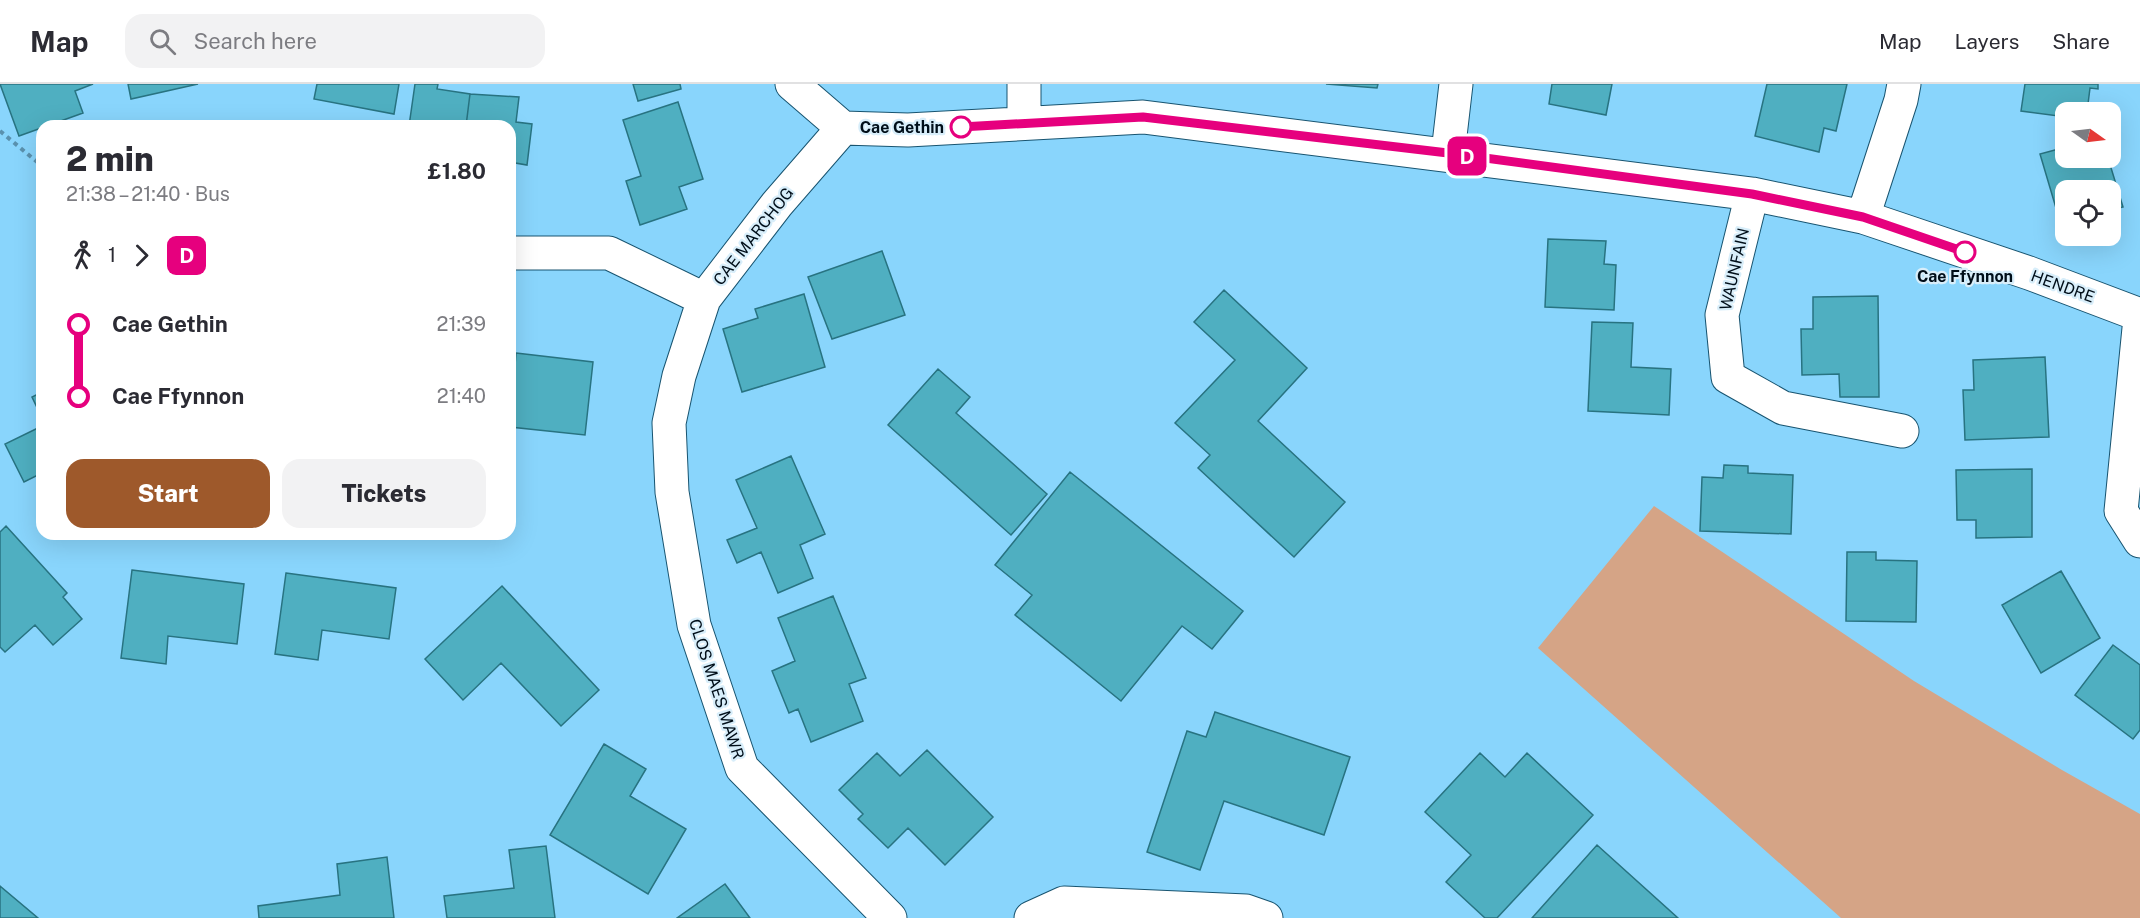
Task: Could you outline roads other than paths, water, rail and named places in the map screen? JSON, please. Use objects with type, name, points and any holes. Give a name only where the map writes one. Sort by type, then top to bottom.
[{"type":"street","points":[[792,84],[843,128]]},
{"type":"street","points":[[1024,84],[1024,123]]},
{"type":"street","points":[[1448,153],[1456,84]]},
{"type":"street","points":[[1863,217],[1902,100],[1904,84]]},
{"type":"street","name":"HENDRE","points":[[843,128],[908,130],[1143,117],[1448,153],[1752,194],[1863,217],[2140,316]]},
{"type":"street","name":"CAE MARCHOG","points":[[516,253],[609,253],[704,299],[777,204],[843,128]]},
{"type":"street","name":"WAUNFAIN","points":[[1752,194],[1722,315],[1728,377],[1783,408],[1902,430]]},
{"type":"street","name":"CLOS MAES MAWR","points":[[704,299],[679,376],[669,423],[672,492],[694,625],[742,768],[890,918]]},
{"type":"street","points":[[2140,316],[2121,511],[2140,541]]},
{"type":"street","points":[[1031,918],[1064,903],[1246,911],[1266,918]]},
{"type":"place","name":"Cae Gethin","points":[[961,127]]},
{"type":"place","name":"Cae Ffynnon","points":[[1965,252]]}]
